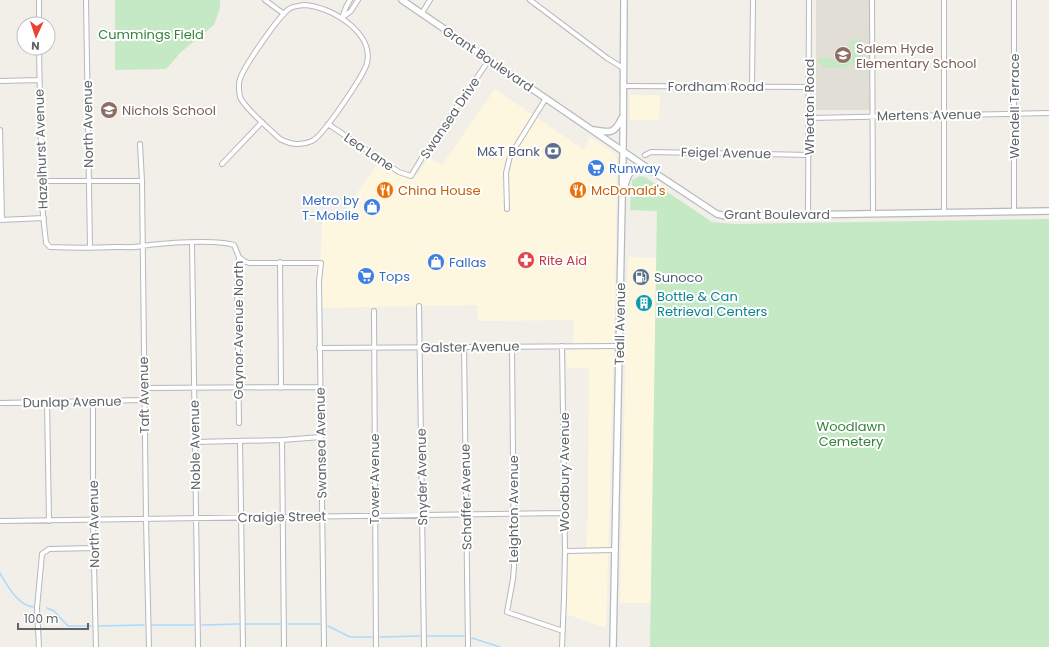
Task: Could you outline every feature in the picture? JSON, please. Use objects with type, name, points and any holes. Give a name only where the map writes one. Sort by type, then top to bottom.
[{"type":"street","points":[[39,0],[39,16]]},
{"type":"street","name":"North Avenue","points":[[86,0],[90,248]]},
{"type":"street","points":[[265,0],[284,14]]},
{"type":"street","points":[[342,18],[346,6],[350,0]]},
{"type":"street","points":[[342,18],[351,11],[358,0]]},
{"type":"street","name":"Grant Boulevard","points":[[402,0],[623,152],[717,214],[726,216],[1049,212]]},
{"type":"street","points":[[422,13],[430,0]]},
{"type":"street","points":[[530,0],[607,58],[624,68]]},
{"type":"street","name":"Teall Avenue","points":[[613,647],[620,346],[624,0]]},
{"type":"street","points":[[752,86],[753,0]]},
{"type":"street","name":"Wheaton Road","points":[[808,215],[810,0]]},
{"type":"street","points":[[872,0],[872,214]]},
{"type":"street","points":[[944,0],[944,213]]},
{"type":"street","name":"Wendell Terrace","points":[[1014,0],[1014,212]]},
{"type":"street","points":[[306,5],[325,9],[342,18],[352,26],[363,40],[367,52],[367,64],[357,82],[328,124],[314,140],[298,144],[286,142],[280,139],[242,101],[239,90],[240,78],[246,66],[272,29],[284,14],[294,7],[306,5]]},
{"type":"street","name":"Hazelhurst Avenue","points":[[39,56],[42,181],[46,243],[50,247],[90,248]]},
{"type":"street","name":"Swansea Drive","points":[[411,176],[423,156],[489,60]]},
{"type":"street","points":[[0,81],[39,80]]},
{"type":"street","name":"Fordham Road","points":[[623,86],[809,87]]},
{"type":"street","points":[[507,209],[506,173],[510,156],[546,98]]},
{"type":"street","name":"Mertens Avenue","points":[[809,118],[944,116],[1049,112]]},
{"type":"street","points":[[591,130],[612,132],[619,125],[623,116]]},
{"type":"street","points":[[222,164],[262,122]]},
{"type":"street","name":"Lea Lane","points":[[328,124],[399,172],[411,176]]},
{"type":"street","points":[[0,130],[1,220],[44,218]]},
{"type":"street","name":"Taft Avenue","points":[[140,144],[142,181],[144,400],[149,647]]},
{"type":"street","name":"Feigel Avenue","points":[[645,156],[651,152],[809,155]]},
{"type":"street","points":[[622,192],[632,170],[636,168],[649,169]]},
{"type":"street","points":[[42,181],[142,181]]},
{"type":"street","points":[[90,248],[142,247],[151,244],[192,243]]},
{"type":"street","name":"Gaynor Avenue North","points":[[192,243],[228,243],[234,245],[239,257],[236,278],[239,423]]},
{"type":"street","name":"Noble Avenue","points":[[192,243],[198,647]]},
{"type":"street","points":[[239,257],[244,261],[249,262],[280,262],[281,388]]},
{"type":"street","name":"Swansea Avenue","points":[[280,262],[321,262],[318,281],[324,647]]},
{"type":"street","name":"Snyder Avenue","points":[[419,306],[424,647]]},
{"type":"street","name":"Tower Avenue","points":[[374,311],[376,647]]},
{"type":"street","name":"Galster Avenue","points":[[319,348],[374,349],[464,346],[620,346]]},
{"type":"street","name":"Schaffer Avenue","points":[[464,346],[468,647]]},
{"type":"street","name":"Leighton Avenue","points":[[512,346],[513,579],[506,612],[563,631]]},
{"type":"street","name":"Woodbury Avenue","points":[[562,346],[564,407],[563,513],[565,551],[562,647]]},
{"type":"street","points":[[144,388],[320,387]]},
{"type":"street","name":"Dunlap Avenue","points":[[0,403],[144,400]]},
{"type":"street","name":"North Avenue","points":[[93,401],[93,521],[96,647]]},
{"type":"street","points":[[47,402],[49,521]]},
{"type":"street","points":[[195,442],[282,440],[321,437]]},
{"type":"street","points":[[282,440],[284,647]]},
{"type":"street","points":[[240,441],[243,647]]},
{"type":"street","name":"Craigie Street","points":[[0,521],[93,521],[563,513]]},
{"type":"street","points":[[39,647],[37,608],[42,554],[49,548],[94,548]]},
{"type":"street","points":[[565,551],[616,550]]},
{"type":"shaded area","name":"Salem Hyde Elementary School","points":[[816,0],[870,0],[870,110],[816,110]]},
{"type":"shaded area","points":[[495,89],[584,150],[590,137],[615,153],[617,159],[615,304],[606,628],[566,614],[569,547],[586,548],[588,514],[589,368],[567,368],[566,350],[573,350],[574,320],[478,321],[477,305],[317,308],[316,270],[321,256],[322,216],[342,215],[383,156],[405,171],[418,175],[428,157],[442,165]]},
{"type":"shaded area","points":[[630,95],[660,95],[659,120],[630,120]]},
{"type":"shaded area","points":[[628,257],[656,258],[651,603],[620,603]]},
{"type":"green space","name":"Cummings Field","points":[[115,0],[220,0],[220,8],[214,25],[181,52],[165,69],[115,70]]},
{"type":"green space","points":[[850,39],[862,40],[862,66],[847,65],[847,68],[822,68],[822,63],[818,63],[818,58],[849,59]]},
{"type":"green space","name":"Woodlawn Cemetery","points":[[640,176],[645,177],[712,222],[734,224],[1049,219],[1049,647],[650,647],[657,211],[630,210],[632,180]]},
{"type":"waterway","points":[[0,573],[18,599],[28,606],[34,607]]},
{"type":"waterway","points":[[47,608],[54,611],[68,626],[91,626]]},
{"type":"waterway","points":[[202,625],[239,624]]},
{"type":"waterway","points":[[246,624],[280,624]]},
{"type":"waterway","points":[[288,624],[320,624]]},
{"type":"waterway","points":[[99,626],[144,625]]},
{"type":"waterway","points":[[152,625],[194,625]]},
{"type":"waterway","points":[[328,626],[350,637],[372,637]]},
{"type":"waterway","points":[[380,637],[420,636]]},
{"type":"waterway","points":[[427,636],[464,636]]},
{"type":"waterway","points":[[472,638],[500,647]]},
{"type":"place","name":"Salem Hyde Elementary School","points":[[843,55]]},
{"type":"place","name":"Nichols School","points":[[109,110]]},
{"type":"place","name":"M&T Bank","points":[[553,151]]},
{"type":"place","name":"Runway","points":[[596,168]]},
{"type":"place","name":"China House","points":[[385,190]]},
{"type":"place","name":"McDonald's","points":[[578,190]]},
{"type":"place","name":"Metro by T-Mobile","points":[[372,207]]},
{"type":"place","name":"Rite Aid","points":[[526,260]]},
{"type":"place","name":"Fallas","points":[[436,262]]},
{"type":"place","name":"Tops","points":[[366,276]]},
{"type":"place","name":"Sunoco","points":[[641,277]]},
{"type":"place","name":"Bottle & Can Retrieval Centers","points":[[644,303]]}]
